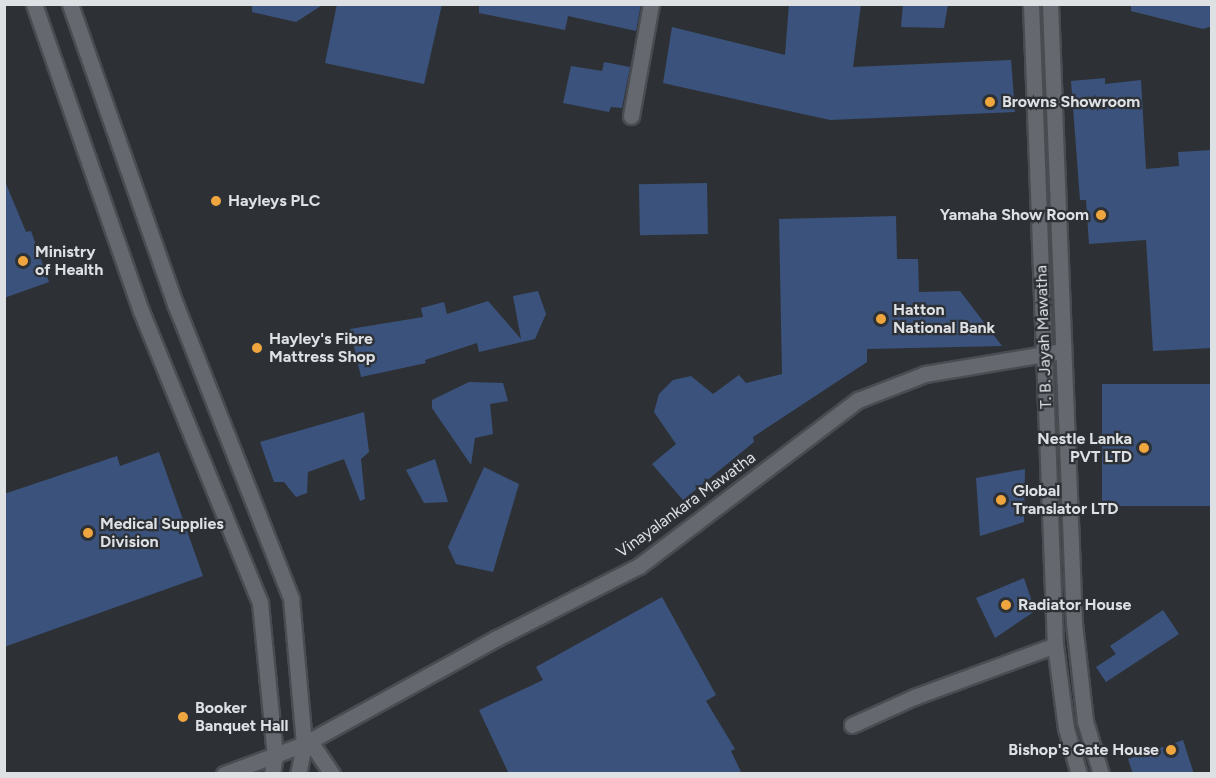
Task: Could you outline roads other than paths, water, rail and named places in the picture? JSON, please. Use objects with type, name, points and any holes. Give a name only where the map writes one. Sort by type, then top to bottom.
[{"type":"main road","points":[[34,4],[141,311],[260,603],[275,755],[272,774]]},
{"type":"main road","points":[[70,4],[176,306],[291,598],[307,742],[298,774]]},
{"type":"main road","points":[[631,116],[651,4]]},
{"type":"main road","name":"T. B. Jayah Mawatha","points":[[1031,4],[1042,354],[1055,645],[1066,728],[1079,774]]},
{"type":"main road","name":"T. B. Jayah Mawatha","points":[[1050,4],[1074,623],[1085,720],[1101,774]]},
{"type":"main road","name":"Vinayalankara Mawatha","points":[[224,774],[307,742],[497,638],[639,566],[858,400],[925,374],[1063,351]]},
{"type":"main road","points":[[852,725],[936,688],[1055,645]]},
{"type":"main road","points":[[307,742],[332,774]]},
{"type":"place","name":"Browns Showroom","points":[[990,102]]},
{"type":"place","name":"Hayleys PLC","points":[[216,201]]},
{"type":"place","name":"Yamaha Show Room","points":[[1101,215]]},
{"type":"place","name":"Ministry of Health","points":[[23,261]]},
{"type":"place","name":"Hatton National Bank","points":[[881,319]]},
{"type":"place","name":"Hayley's Fibre Mattress Shop","points":[[257,348]]},
{"type":"place","name":"Nestle Lanka PVT LTD","points":[[1144,448]]},
{"type":"place","name":"Global Translator LTD","points":[[1001,500]]},
{"type":"place","name":"Medical Supplies Division","points":[[88,533]]},
{"type":"place","name":"Radiator House","points":[[1006,605]]},
{"type":"place","name":"Booker Banquet Hall","points":[[183,717]]},
{"type":"place","name":"Bishop's Gate House","points":[[1171,750]]}]
